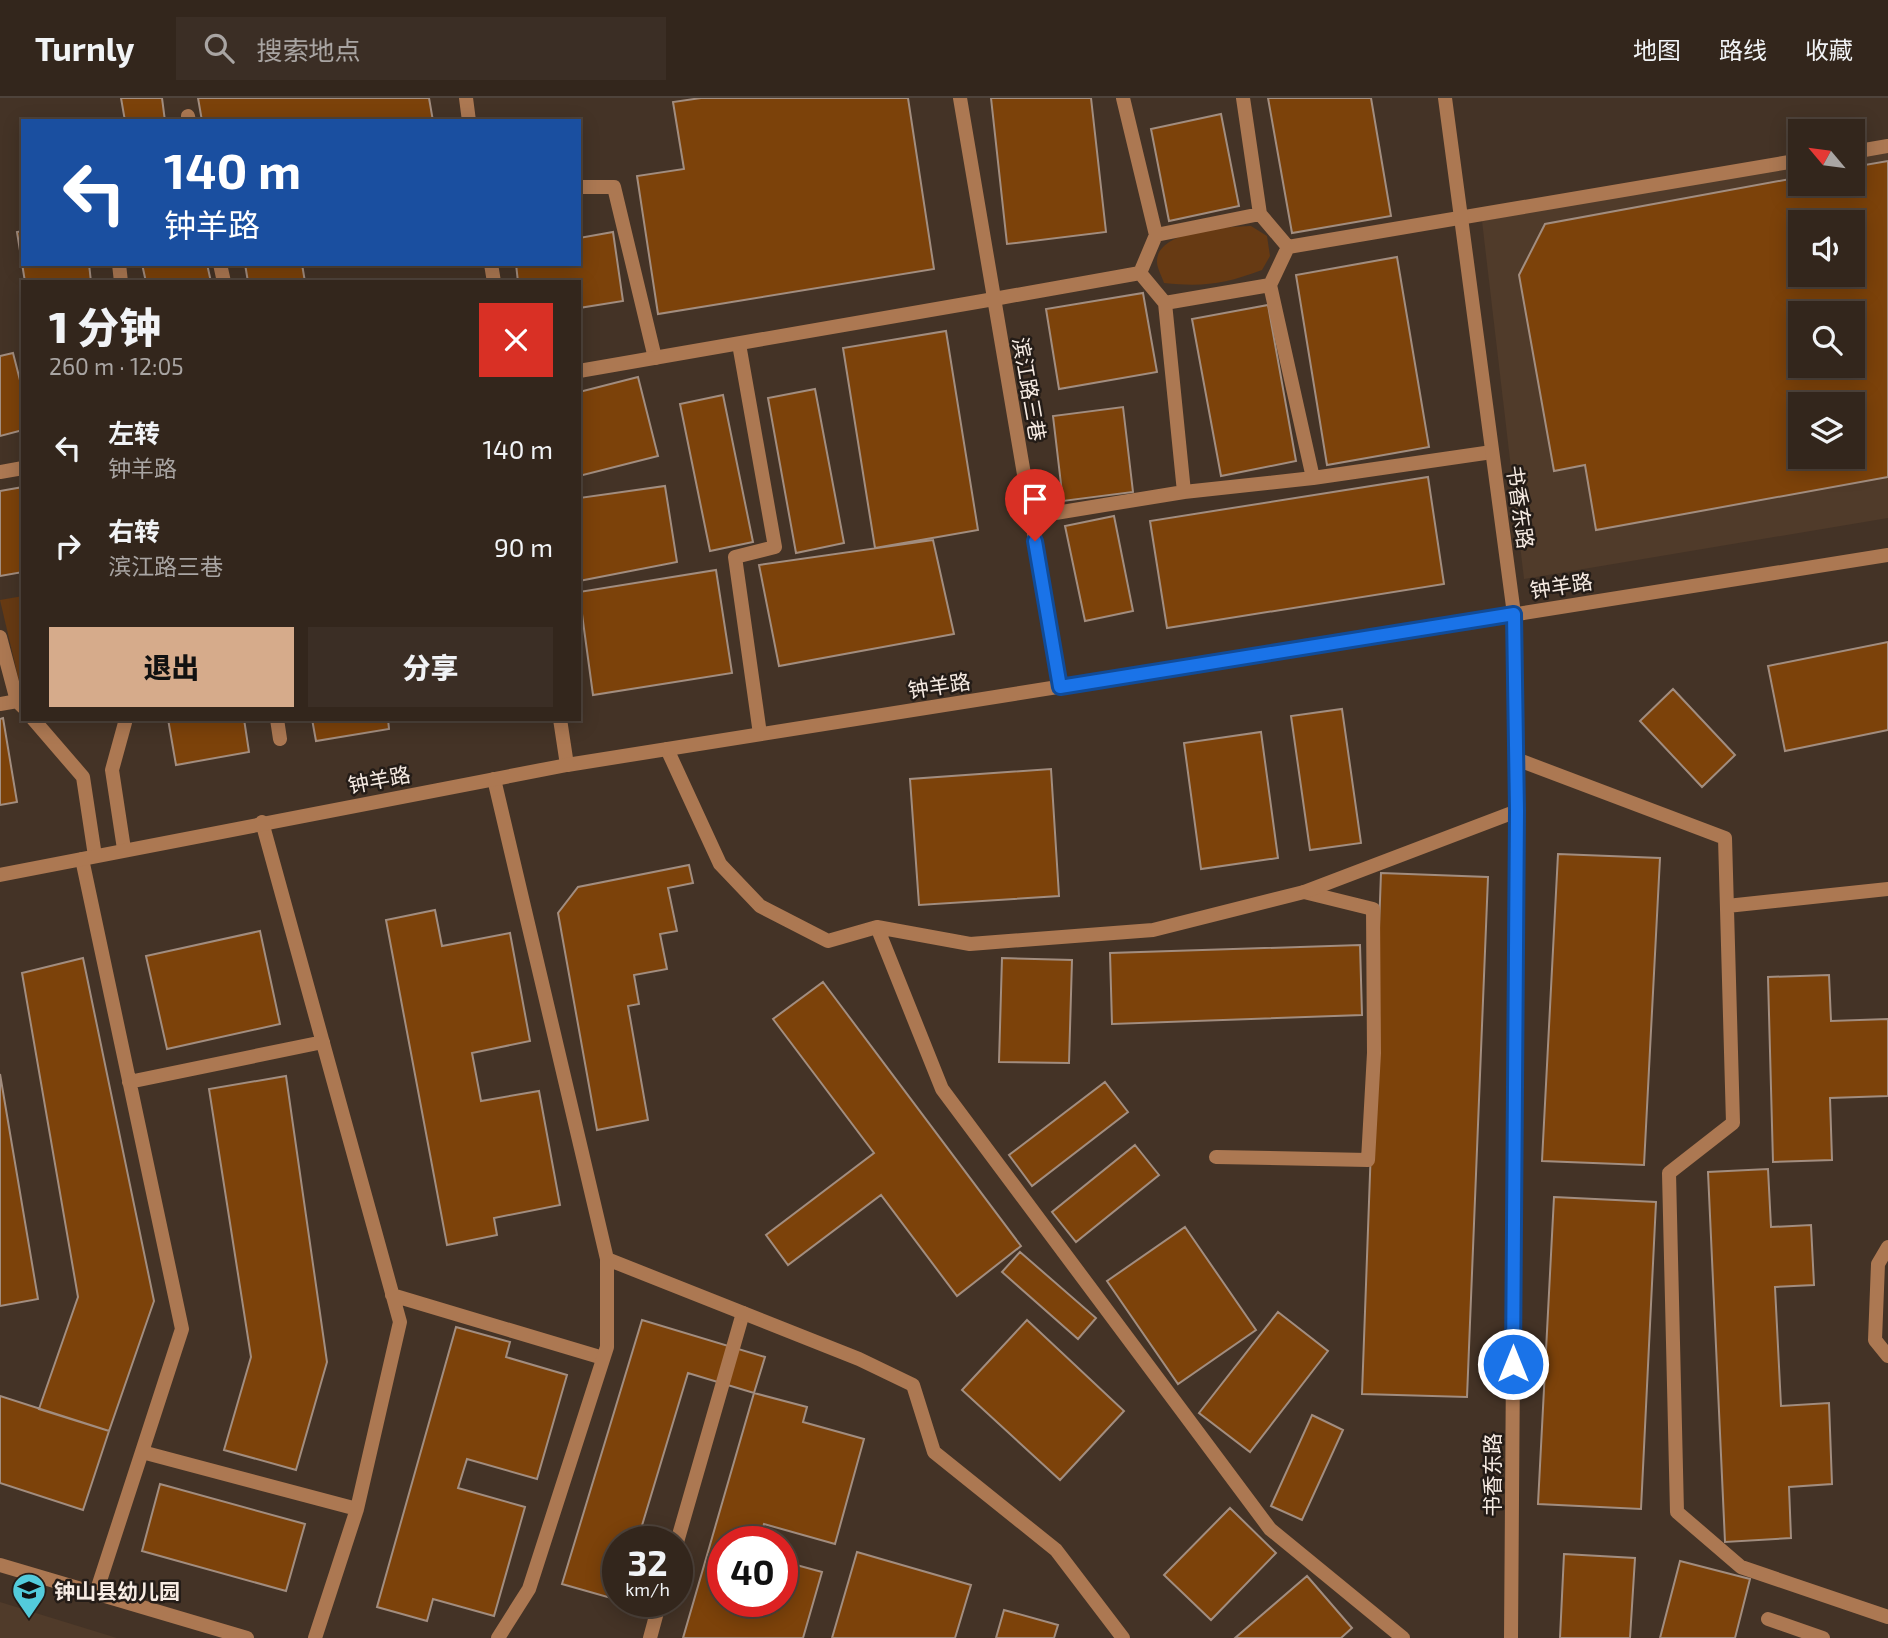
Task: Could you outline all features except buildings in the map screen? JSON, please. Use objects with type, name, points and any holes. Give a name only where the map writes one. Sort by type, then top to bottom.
[{"type":"street","points":[[466,98],[470,119]]},
{"type":"street","name":"滨江路三巷","points":[[960,98],[1060,687]]},
{"type":"street","points":[[1123,98],[1156,235],[1140,273]]},
{"type":"street","points":[[1243,98],[1260,214],[1288,247]]},
{"type":"street","name":"书香东路","points":[[1445,98],[1514,614],[1517,811],[1511,1638]]},
{"type":"street","points":[[1866,150],[1888,146]]},
{"type":"street","points":[[1288,247],[1788,162]]},
{"type":"street","points":[[581,187],[614,187],[655,358]]},
{"type":"street","points":[[1156,235],[1260,214]]},
{"type":"street","points":[[1288,247],[1270,285],[1313,478]]},
{"type":"street","points":[[581,371],[1140,273]]},
{"type":"street","points":[[1140,273],[1165,303],[1184,492]]},
{"type":"street","points":[[1165,303],[1270,285]]},
{"type":"street","points":[[739,344],[775,547],[735,557],[760,734]]},
{"type":"street","points":[[1031,517],[1184,492],[1313,478],[1492,452]]},
{"type":"street","points":[[0,472],[21,468]]},
{"type":"street","name":"钟羊路","points":[[0,875],[262,822],[567,765],[1888,555]]},
{"type":"street","points":[[0,637],[21,702],[0,704]]},
{"type":"street","points":[[35,721],[83,777],[88,858],[130,1082],[183,1329],[96,1593]]},
{"type":"street","points":[[124,849],[112,770],[125,721]]},
{"type":"street","points":[[277,721],[281,739]]},
{"type":"street","points":[[560,721],[567,765]]},
{"type":"street","points":[[667,749],[720,864],[760,906],[828,941],[877,927],[970,944],[1153,930],[1304,892],[1517,811]]},
{"type":"street","points":[[1516,759],[1725,838],[1733,1123],[1669,1173],[1677,1512],[1741,1567],[1888,1617]]},
{"type":"street","points":[[494,779],[607,1259],[607,1347],[529,1589],[498,1638]]},
{"type":"street","points":[[262,822],[400,1322],[358,1509],[315,1638]]},
{"type":"street","points":[[1727,906],[1888,890]]},
{"type":"street","points":[[1216,1157],[1368,1160],[1374,1053],[1373,909],[1304,892]]},
{"type":"street","points":[[877,927],[942,1089],[1270,1529],[1403,1638]]},
{"type":"street","points":[[130,1082],[323,1042]]},
{"type":"street","points":[[1888,1247],[1878,1264],[1875,1340],[1888,1356]]},
{"type":"street","points":[[607,1259],[913,1384],[934,1452],[1056,1549],[1123,1638]]},
{"type":"street","points":[[393,1295],[603,1358]]},
{"type":"street","points":[[682,1526],[743,1313]]},
{"type":"street","points":[[142,1452],[358,1509]]},
{"type":"street","points":[[0,1564],[247,1638]]},
{"type":"street","points":[[650,1638],[656,1617]]},
{"type":"street","points":[[1768,1619],[1823,1638]]},
{"type":"shaded area","points":[[1888,149],[1888,518],[1524,579],[1482,221],[1788,166],[1788,196],[1866,196],[1866,153]]},
{"type":"shaded area","points":[[1251,226],[1267,236],[1270,256],[1262,270],[1214,283],[1164,283],[1157,262],[1160,251],[1168,243],[1195,232]]},
{"type":"shaded area","points":[[21,596],[21,681],[19,681],[0,600]]},
{"type":"shaded area","name":"钟山县幼儿园","points":[[0,1602],[117,1638],[0,1638]]},
{"type":"place","name":"钟山县幼儿园","points":[[29,1620]]},
{"type":"route","points":[[1035,541],[1060,687],[1514,614],[1517,811],[1513,1364]]}]
